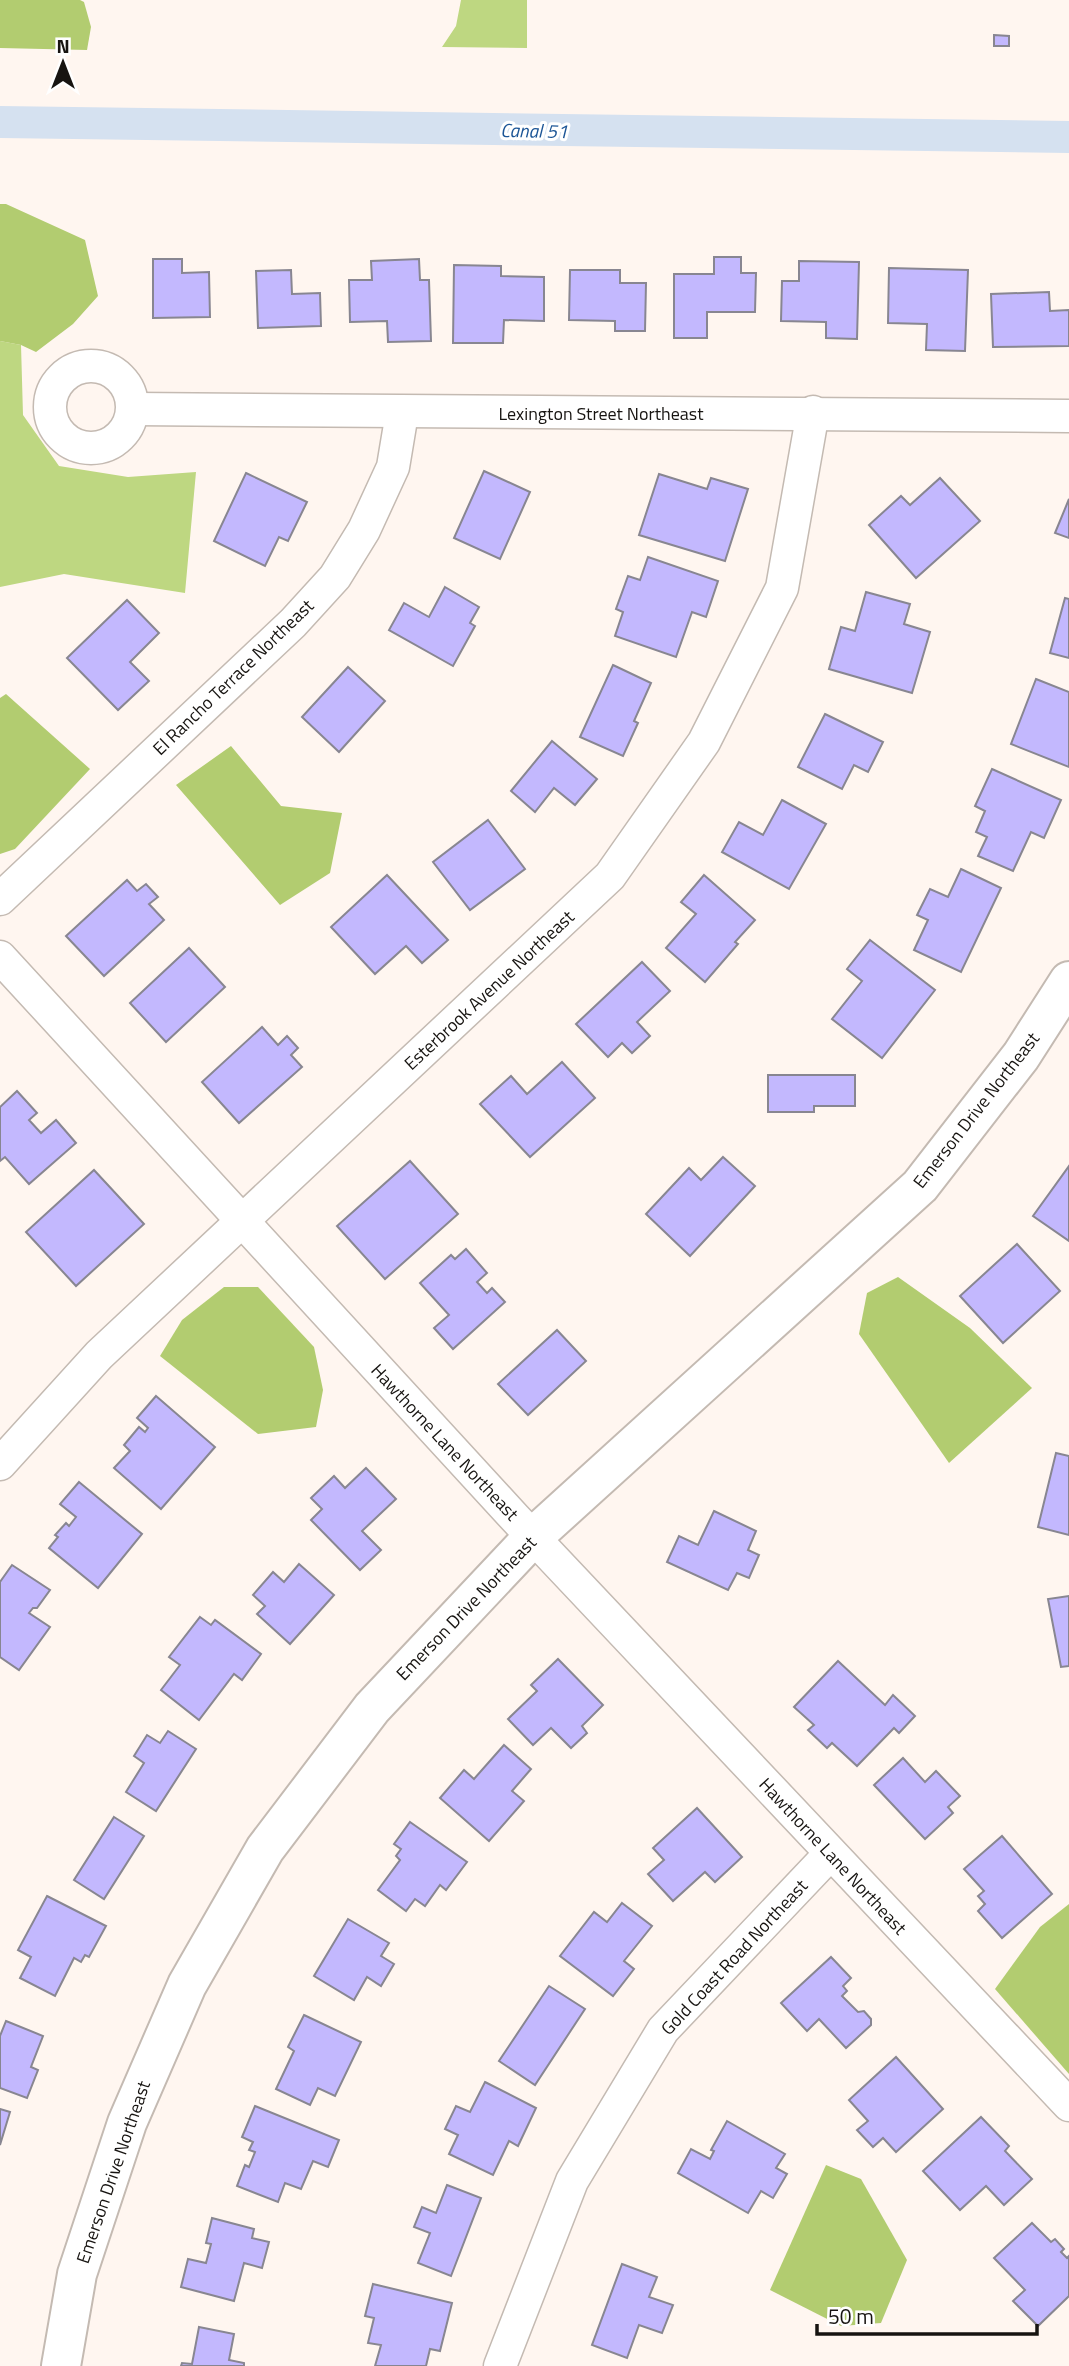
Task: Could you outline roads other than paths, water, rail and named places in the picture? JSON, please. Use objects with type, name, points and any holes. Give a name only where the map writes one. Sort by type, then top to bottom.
[{"type":"street","name":"Lexington Street Northeast","points":[[133,409],[1069,416]]},
{"type":"street","name":"Esterbrook Avenue Northeast","points":[[0,1464],[99,1354],[610,876],[704,742],[782,588],[813,412]]},
{"type":"street","name":"El Rancho Terrace Northeast","points":[[0,899],[293,623],[335,577],[364,530],[393,467],[402,413]]},
{"type":"street","name":"Hawthorne Lane Northeast","points":[[0,957],[533,1537],[1069,2105]]},
{"type":"street","name":"Emerson Drive Northeast","points":[[61,2366],[77,2274],[127,2123],[192,1976],[265,1849],[366,1716],[533,1537],[920,1186],[1021,1056],[1069,981]]},
{"type":"street","name":"Gold Coast Road Northeast","points":[[500,2366],[572,2181],[663,2030],[830,1854]]},
{"type":"waterway","name":"Canal 51","points":[[0,122],[1069,137]]}]
